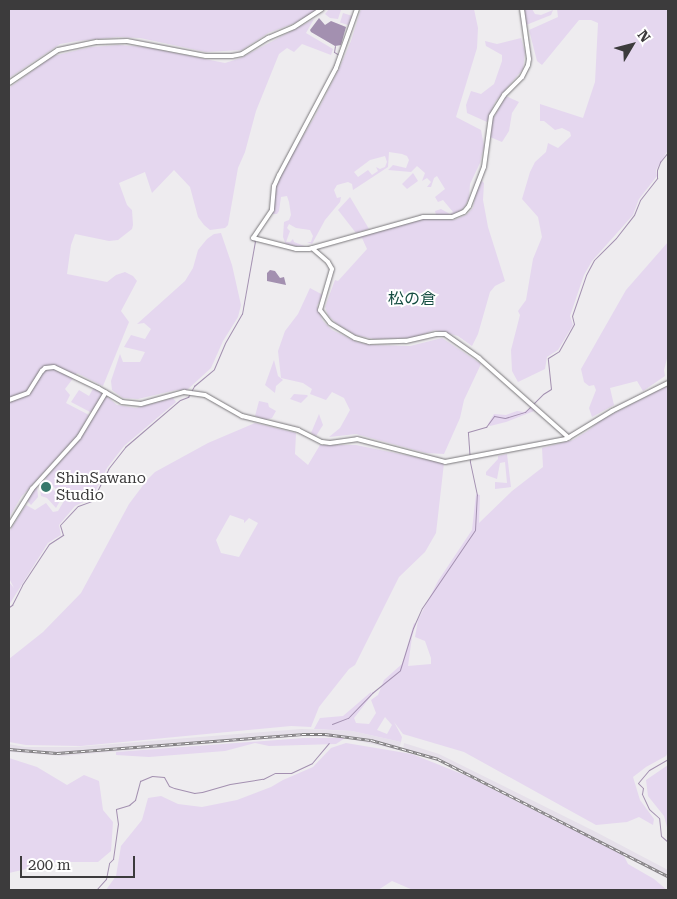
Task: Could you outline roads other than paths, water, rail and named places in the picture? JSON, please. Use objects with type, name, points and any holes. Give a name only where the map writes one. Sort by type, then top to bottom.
[{"type":"street","points":[[9,83],[58,50],[97,42],[127,41],[206,56],[242,54],[268,38],[294,27],[322,9]]},
{"type":"street","points":[[357,9],[336,68],[279,175],[274,186],[272,208],[253,238],[296,249],[312,248],[423,217],[452,217],[464,212],[469,206],[484,167],[491,116],[504,95],[522,77],[528,65],[529,59],[522,9]]},
{"type":"street","points":[[312,248],[328,262],[332,269],[320,310],[330,323],[355,338],[369,342],[406,341],[436,334],[445,334],[479,358],[570,438]]},
{"type":"street","points":[[9,400],[28,393],[42,371],[50,367],[60,369],[122,402],[134,405],[184,392],[206,395],[242,416],[298,430],[326,443],[357,439],[445,462],[552,444],[570,438],[602,416],[668,383]]},
{"type":"street","points":[[9,526],[32,489],[79,437],[106,392]]},
{"type":"waterway","points":[[332,71],[339,55],[334,52],[335,46]]},
{"type":"waterway","points":[[273,184],[295,141]]},
{"type":"waterway","points":[[332,724],[348,718],[372,693],[400,670],[413,628],[422,608],[475,530],[477,495],[470,462],[468,432],[486,427],[494,416],[505,418],[525,412],[543,394],[551,389],[548,358],[559,351],[574,324],[572,316],[586,275],[594,260],[616,238],[634,215],[640,200],[657,178],[660,162],[668,152]]},
{"type":"waterway","points":[[253,235],[270,210]]},
{"type":"waterway","points":[[9,607],[49,544],[63,535],[60,525],[78,506],[92,501],[108,469],[125,447],[180,400],[188,397],[194,386],[214,369],[225,343],[242,314],[255,241],[251,239]]},
{"type":"waterway","points":[[96,890],[106,879],[109,863],[113,859],[118,824],[116,809],[129,805],[135,800],[140,781],[152,776],[164,777],[169,786],[174,788],[194,793],[202,792],[230,784],[263,779],[275,773],[291,773],[312,763],[329,743]]},
{"type":"waterway","points":[[668,759],[649,770],[638,783],[643,788],[642,794],[649,809],[659,818],[661,836],[668,842]]},
{"type":"railway","points":[[9,749],[57,753],[302,734],[325,734],[371,740],[438,759],[668,876]]},
{"type":"place","name":"ShinSawano Studio","points":[[46,487]]},
{"type":"district","name":"松の倉","points":[[412,299]]}]
